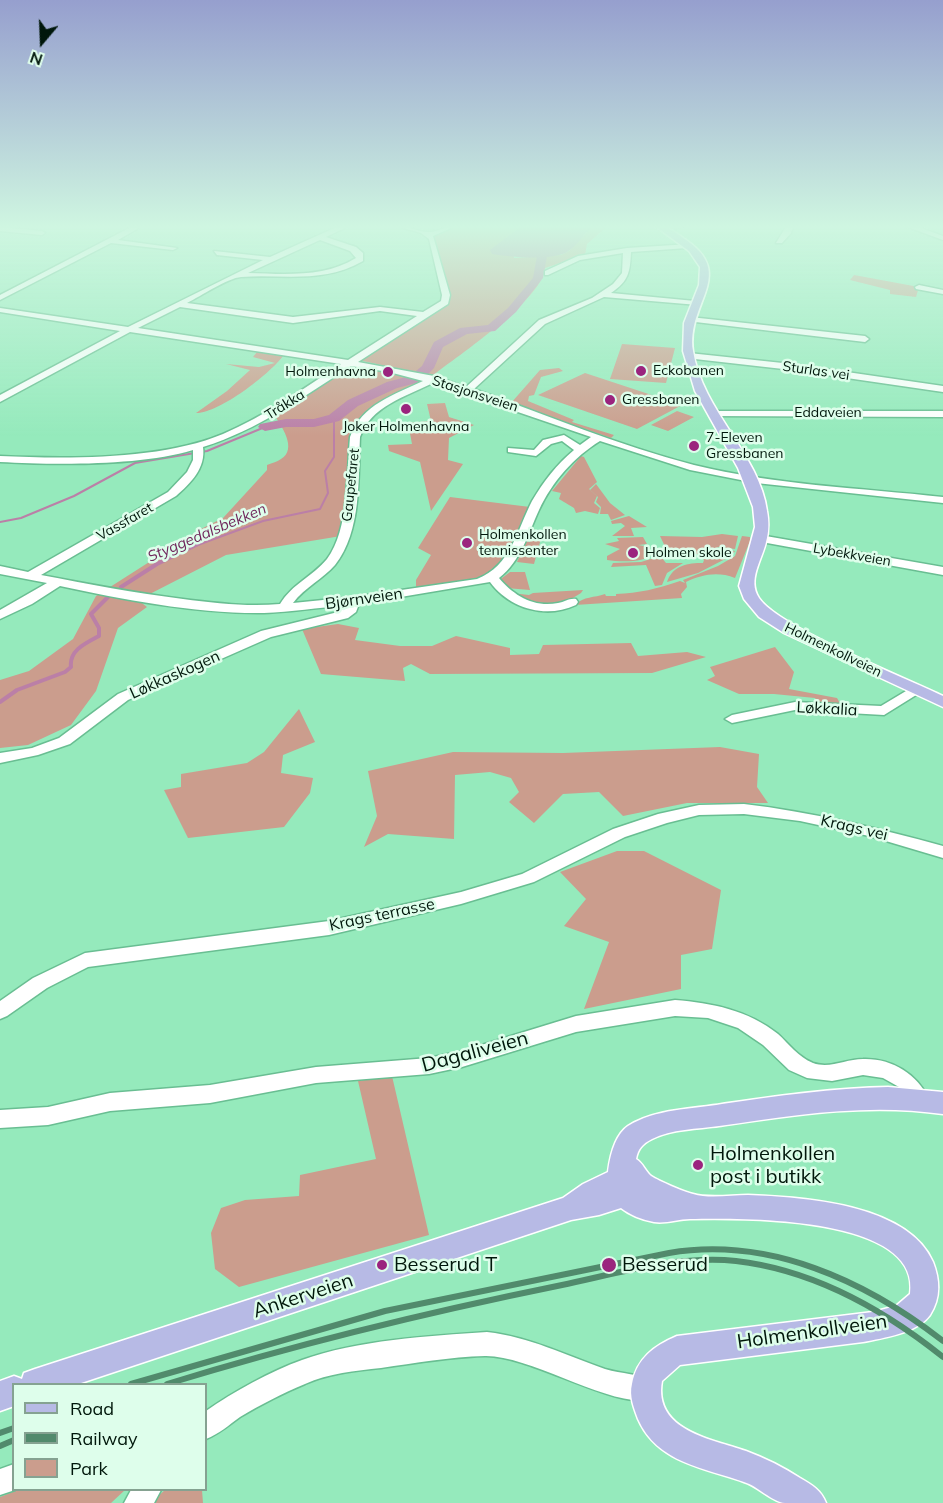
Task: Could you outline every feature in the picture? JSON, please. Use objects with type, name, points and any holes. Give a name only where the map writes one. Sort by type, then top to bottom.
[{"type":"main road","name":"Holmenkollveien","points":[[698,295],[690,319],[687,339],[696,381],[748,478],[761,510],[760,539],[747,570],[746,580],[749,593],[761,610],[799,635],[943,702]]},
{"type":"main road","points":[[627,1178],[627,1146],[635,1136],[647,1130],[674,1123],[843,1099],[878,1097],[943,1103]]},
{"type":"main road","name":"Holmenkollveien","points":[[627,1178],[637,1204],[656,1210],[691,1206],[776,1209],[833,1216],[875,1227],[893,1236],[911,1251],[934,1292],[914,1311],[891,1322],[856,1329],[677,1351],[658,1361],[646,1389]]},
{"type":"main road","name":"Ankerveien","points":[[38,1383],[571,1208],[595,1205],[627,1178]]},
{"type":"main road","points":[[646,1389],[647,1404],[654,1420],[671,1439],[691,1450],[758,1472],[810,1503]]},
{"type":"street","points":[[0,399],[128,329],[197,295]]},
{"type":"street","name":"Tråkka","points":[[0,459],[34,461],[99,459],[199,450],[251,426],[441,305],[447,299],[446,295]]},
{"type":"street","points":[[468,390],[542,322],[604,295]]},
{"type":"street","points":[[606,295],[695,303]]},
{"type":"street","points":[[179,304],[293,320],[373,309],[424,315]]},
{"type":"street","name":"Stasjonsveien","points":[[0,310],[350,362],[424,377],[468,390],[675,463],[748,478],[943,500]]},
{"type":"street","points":[[690,319],[865,339]]},
{"type":"street","name":"Sturlas vei","points":[[689,356],[792,367],[943,389]]},
{"type":"street","name":"Gaupefaret","points":[[284,609],[291,597],[330,564],[344,540],[355,437],[360,423],[424,377]]},
{"type":"street","name":"Eddaveien","points":[[713,414],[943,414]]},
{"type":"street","points":[[572,602],[558,607],[527,604],[513,599],[493,578],[499,574],[509,560],[549,484],[580,450],[599,436]]},
{"type":"street","points":[[512,450],[536,453],[547,442],[564,438],[580,450]]},
{"type":"street","name":"Vassfaret","points":[[28,577],[167,497],[189,476],[199,450]]},
{"type":"street","name":"Lybekkveien","points":[[760,539],[943,571]]},
{"type":"street","name":"Bjørnveien","points":[[0,570],[56,583],[166,601],[232,608],[284,609],[353,602],[456,587],[493,578]]},
{"type":"street","points":[[0,615],[56,583]]},
{"type":"street","name":"Løkkaskogen","points":[[0,758],[60,743],[82,730],[107,706],[123,697],[266,634],[343,615],[351,609],[353,602]]},
{"type":"street","name":"Løkkalia","points":[[732,719],[795,706],[884,711],[916,689]]},
{"type":"street","name":"Krags terrasse","points":[[0,1011],[40,982],[85,960],[210,945],[350,924],[514,883],[619,833],[686,812],[711,808],[764,811]]},
{"type":"street","name":"Krags vei","points":[[764,811],[830,821],[943,852]]},
{"type":"street","name":"Dagaliveien","points":[[0,1119],[48,1116],[134,1099],[210,1094],[316,1075],[429,1066],[462,1059],[576,1024],[675,1008],[708,1010],[745,1022],[770,1039],[796,1064],[814,1072],[832,1074],[863,1067],[886,1070],[906,1081],[919,1099]]},
{"type":"street","points":[[207,1425],[242,1403],[302,1372],[336,1362],[440,1347],[487,1344],[514,1347],[573,1367],[608,1382],[646,1389]]},
{"type":"street","points":[[137,1503],[147,1491]]},
{"type":"green space","points":[[447,295],[530,295],[498,326],[432,376],[361,360],[449,302]]},
{"type":"green space","name":"Eckobanen","points":[[622,344],[675,348],[666,383],[610,379]]},
{"type":"green space","points":[[257,352],[283,356],[267,373],[243,392],[206,412],[196,413],[227,391],[250,370],[226,364],[259,367],[275,363],[253,357]]},
{"type":"green space","points":[[354,366],[421,380],[361,416],[350,433],[341,536],[226,555],[138,600],[147,607],[118,628],[96,691],[71,725],[28,745],[0,748],[0,680],[29,671],[73,639],[96,596],[201,529],[223,518],[267,470],[267,465],[286,455],[287,437],[274,415]]},
{"type":"green space","points":[[559,368],[563,371],[541,377],[534,395],[529,396],[528,401],[574,420],[572,422],[614,435],[611,438],[511,403],[540,370]]},
{"type":"green space","name":"Gressbanen","points":[[585,373],[682,405],[637,429],[538,395]]},
{"type":"green space","points":[[445,403],[449,417],[474,425],[449,438],[448,460],[463,464],[431,511],[420,462],[389,451],[388,445],[412,444],[408,423],[431,421],[427,404]]},
{"type":"green space","points":[[677,411],[694,417],[668,431],[651,425]]},
{"type":"green space","points":[[581,456],[584,457],[597,482],[589,489],[597,496],[594,503],[600,508],[598,514],[585,511],[576,513],[574,508],[559,499],[561,493],[552,491]]},
{"type":"green space","points":[[596,484],[610,503],[625,515],[611,520],[608,514],[600,514],[601,507],[596,502],[598,497],[590,490]]},
{"type":"green space","name":"Holmenkollen tennissenter","points":[[450,497],[530,507],[501,566],[488,576],[416,590],[416,580],[431,555],[418,548]]},
{"type":"green space","points":[[629,516],[647,527],[631,528],[634,536],[612,536],[625,526],[621,523],[612,524],[611,521]]},
{"type":"green space","points":[[534,534],[542,535],[534,564],[517,562],[526,541],[530,542]]},
{"type":"green space","points":[[722,534],[738,536],[735,549],[719,547],[700,554],[669,555],[660,536],[702,537]]},
{"type":"green space","points":[[742,536],[750,537],[750,541],[735,578],[716,574],[686,582],[687,587],[681,594],[682,598],[575,605],[586,599],[605,594],[616,596],[616,594],[648,590],[680,581],[685,583],[683,580],[718,566],[735,556]]},
{"type":"green space","points":[[643,537],[647,544],[638,545],[649,547],[652,554],[649,557],[632,561],[607,560],[607,556],[620,549],[605,544],[619,541],[617,538]]},
{"type":"green space","points":[[719,549],[735,551],[731,556],[698,573],[667,582],[677,569],[703,563],[704,560],[700,556]]},
{"type":"green space","points":[[664,557],[662,558],[666,563],[683,563],[667,573],[662,585],[655,586],[646,565],[611,567],[613,563],[641,562]]},
{"type":"green space","points":[[510,572],[525,572],[530,590],[506,588],[498,581]]},
{"type":"green space","points":[[583,590],[563,604],[535,604],[511,593],[529,595]]},
{"type":"green space","points":[[338,624],[359,628],[355,640],[400,646],[432,646],[456,636],[510,648],[510,655],[539,654],[543,645],[631,643],[638,656],[687,652],[706,657],[652,673],[430,674],[411,664],[403,668],[405,681],[321,674],[302,629]]},
{"type":"green space","points":[[775,647],[794,672],[789,689],[837,698],[841,705],[818,702],[815,698],[774,694],[739,694],[707,680],[715,676],[710,667]]},
{"type":"green space","points":[[299,709],[315,742],[283,755],[281,773],[313,778],[310,793],[284,827],[188,838],[164,790],[181,787],[181,774],[247,763],[264,752]]},
{"type":"green space","points":[[720,747],[759,754],[757,787],[768,803],[687,803],[623,816],[599,792],[563,794],[534,823],[509,802],[519,792],[511,778],[490,772],[455,775],[454,839],[388,834],[364,847],[377,816],[368,771],[453,752],[563,753]]},
{"type":"green space","points":[[617,851],[644,851],[721,890],[712,949],[681,955],[681,989],[584,1009],[609,942],[564,926],[586,899],[560,872]]},
{"type":"green space","points":[[392,1076],[429,1235],[239,1287],[215,1269],[211,1233],[221,1208],[245,1200],[299,1196],[300,1175],[376,1159],[358,1081]]},
{"type":"green space","points":[[15,1491],[124,1491],[111,1503],[0,1503],[0,1497]]},
{"type":"green space","points":[[164,1491],[202,1491],[203,1503],[150,1503]]},
{"type":"waterway","points":[[265,427],[286,423],[314,423],[334,418],[353,403],[392,385],[415,379],[428,368],[438,345],[464,331],[491,328],[512,310],[524,295]]},
{"type":"waterway","name":"Styggedalsbekken","points":[[195,546],[263,521],[320,509],[328,493],[325,471],[334,457],[334,418]]},
{"type":"waterway","points":[[0,522],[21,518],[74,496],[135,463],[207,451],[265,427]]},
{"type":"waterway","name":"Styggedalsbekken","points":[[121,587],[157,564],[198,544]]},
{"type":"waterway","name":"Styggedalsbekken","points":[[0,702],[17,690],[65,672],[71,667],[71,661],[76,652],[84,644],[99,636],[99,628],[91,614],[108,597]]},
{"type":"railway","points":[[134,1383],[385,1311],[669,1253],[706,1249],[743,1251],[815,1268],[849,1282],[882,1300],[943,1341]]},
{"type":"railway","points":[[170,1383],[314,1342],[462,1306],[670,1263],[714,1260],[736,1261],[793,1273],[846,1294],[896,1323],[943,1357]]},
{"type":"railway","points":[[0,1433],[12,1429]]},
{"type":"railway","points":[[0,1446],[12,1441]]},
{"type":"place","name":"Eckobanen","points":[[641,371]]},
{"type":"place","name":"Holmenhavna","points":[[388,372]]},
{"type":"place","name":"Gressbanen","points":[[610,400]]},
{"type":"place","name":"Joker Holmenhavna","points":[[406,409]]},
{"type":"place","name":"7-Eleven Gressbanen","points":[[694,446]]},
{"type":"place","name":"Holmenkollen tennissenter","points":[[467,543]]},
{"type":"place","name":"Holmen skole","points":[[633,553]]},
{"type":"place","name":"Holmenkollen post i butikk","points":[[698,1165]]},
{"type":"place","name":"Besserud T","points":[[382,1265]]},
{"type":"place","name":"Besserud","points":[[609,1265]]}]
